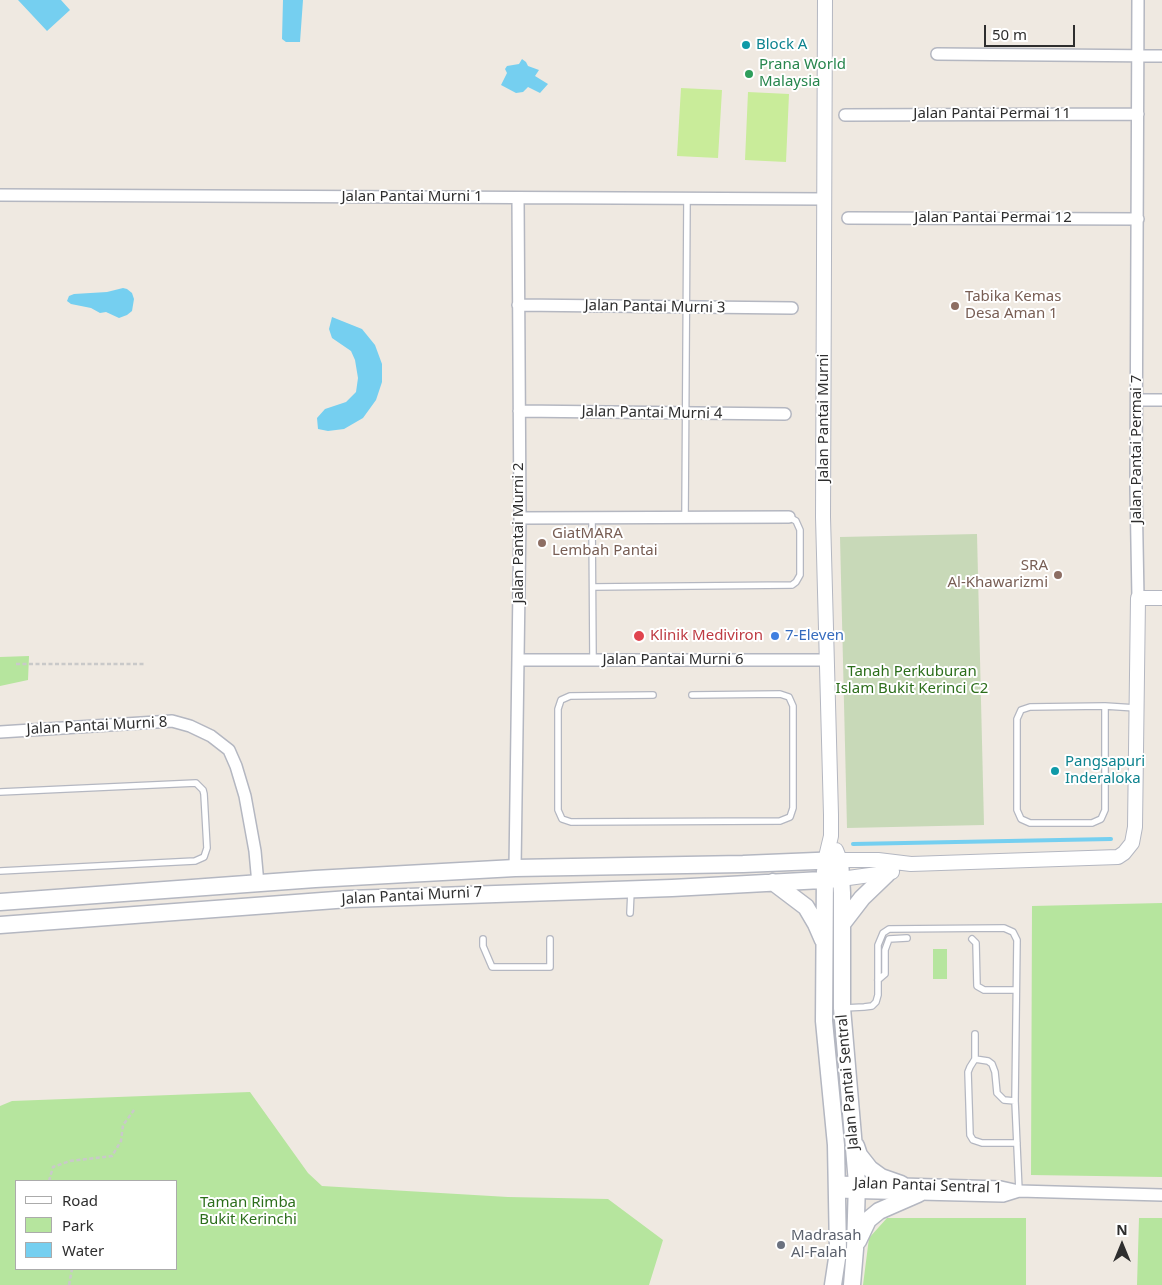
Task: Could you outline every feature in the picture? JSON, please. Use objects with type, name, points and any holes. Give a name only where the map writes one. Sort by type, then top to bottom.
[{"type":"main road","name":"Jalan Pantai Murni 7","points":[[0,902],[514,868],[733,864],[832,860]]},
{"type":"main road","points":[[832,860],[833,879]]},
{"type":"main road","points":[[842,924],[862,898],[887,874]]},
{"type":"main road","name":"Jalan Pantai Murni 7","points":[[0,925],[349,899],[631,889],[833,879]]},
{"type":"main road","name":"Jalan Pantai Sentral","points":[[833,879],[842,924],[842,1008],[857,1188],[852,1285]]},
{"type":"main road","name":"Jalan Pantai Sentral","points":[[833,879],[824,944],[824,1021],[836,1145],[838,1252],[833,1285]]},
{"type":"main road","points":[[774,882],[806,907],[816,924],[824,944]]},
{"type":"main road","points":[[852,1137],[859,1154],[870,1169],[881,1177],[901,1184]]},
{"type":"main road","points":[[855,1249],[868,1220],[880,1211],[918,1194]]},
{"type":"street","name":"Jalan Pantai Murni","points":[[825,0],[823,517],[832,860]]},
{"type":"street","name":"Jalan Pantai Permai 7","points":[[911,864],[1118,857],[1124,854],[1132,843],[1135,827],[1138,598],[1136,400],[1138,0]]},
{"type":"street","points":[[938,54],[1162,56]]},
{"type":"street","name":"Jalan Pantai Permai 11","points":[[845,115],[1138,114]]},
{"type":"street","name":"Jalan Pantai Murni 1","points":[[0,195],[824,199]]},
{"type":"street","name":"Jalan Pantai Murni 2","points":[[514,868],[520,518],[518,198]]},
{"type":"street","name":"Jalan Pantai Permai 12","points":[[848,218],[1138,219]]},
{"type":"street","name":"Jalan Pantai Murni 3","points":[[518,305],[792,308]]},
{"type":"street","points":[[1136,400],[1162,400]]},
{"type":"street","name":"Jalan Pantai Murni 4","points":[[519,411],[785,414]]},
{"type":"street","points":[[520,518],[789,517]]},
{"type":"street","points":[[1138,598],[1162,598]]},
{"type":"street","name":"Jalan Pantai Murni 6","points":[[519,660],[827,660]]},
{"type":"street","name":"Jalan Pantai Murni 8","points":[[0,732],[172,721],[190,726],[211,736],[229,750],[236,766],[245,796],[255,851],[258,884]]},
{"type":"street","points":[[832,860],[878,860],[911,864]]},
{"type":"street","points":[[833,879],[887,874],[911,864]]},
{"type":"street","name":"Jalan Pantai Sentral 1","points":[[857,1188],[901,1184],[1001,1187],[1019,1191],[1162,1195]]},
{"type":"street","name":"Jalan Pantai Sentral 1","points":[[836,1187],[918,1194],[1003,1196],[1019,1191]]},
{"type":"lane","points":[[685,518],[687,199]]},
{"type":"lane","points":[[593,587],[792,585],[800,575],[800,530],[796,521],[789,517]]},
{"type":"lane","points":[[592,518],[593,660]]},
{"type":"lane","points":[[653,695],[570,696],[561,700],[558,709],[558,810],[562,818],[566,821],[580,822],[780,821],[790,817],[793,808],[793,716],[792,702],[789,698],[780,694],[692,695]]},
{"type":"lane","points":[[1105,706],[1105,810],[1101,819],[1092,823],[1030,823],[1021,819],[1018,810],[1017,719],[1021,710],[1030,707],[1105,706],[1136,708]]},
{"type":"lane","points":[[0,792],[196,783],[203,790],[204,794],[207,848],[204,857],[194,861],[0,871]]},
{"type":"lane","points":[[630,913],[631,889]]},
{"type":"lane","points":[[842,1008],[872,1006],[876,1002],[878,995],[878,944],[883,933],[889,929],[1004,928],[1013,932],[1017,940],[1016,1101],[1019,1191]]},
{"type":"lane","points":[[878,980],[884,974],[885,950],[889,939],[907,938]]},
{"type":"lane","points":[[483,939],[483,946],[492,967],[550,967],[550,939]]},
{"type":"lane","points":[[972,939],[976,943],[978,986],[984,990],[1016,990]]},
{"type":"lane","points":[[975,1034],[975,1060],[968,1072],[970,1135],[973,1140],[982,1143],[1017,1143]]},
{"type":"lane","points":[[975,1060],[988,1061],[992,1064],[996,1088],[1000,1097],[1004,1100],[1016,1101]]},
{"type":"path","points":[[16,664],[144,664]]},
{"type":"path","points":[[49,1180],[53,1167],[70,1161],[112,1156],[121,1141],[123,1125],[134,1110]]},
{"type":"path","points":[[69,1285],[72,1270]]},
{"type":"green space","points":[[681,88],[722,90],[718,158],[677,156]]},
{"type":"green space","points":[[748,92],[789,94],[786,162],[745,160]]},
{"type":"green space","name":"Tanah Perkuburan Islam Bukit Kerinci C2","points":[[977,534],[984,825],[847,828],[840,537]]},
{"type":"green space","points":[[29,656],[28,680],[0,686],[0,657]]},
{"type":"green space","points":[[1162,903],[1162,1177],[1031,1175],[1032,906]]},
{"type":"green space","points":[[933,949],[947,949],[947,979],[933,979]]},
{"type":"green space","name":"Taman Rimba Bukit Kerinchi","points":[[250,1092],[308,1173],[322,1186],[508,1197],[608,1199],[663,1240],[649,1285],[0,1285],[0,1106],[12,1101]]},
{"type":"green space","points":[[887,1218],[1026,1218],[1026,1285],[863,1285],[869,1238]]},
{"type":"green space","points":[[1139,1218],[1162,1218],[1162,1285],[1137,1285]]},
{"type":"water","points":[[18,0],[61,0],[70,10],[47,31]]},
{"type":"water","points":[[283,0],[303,0],[300,42],[286,42],[282,39]]},
{"type":"water","points":[[522,59],[528,66],[539,70],[535,76],[548,84],[540,93],[528,87],[523,92],[516,93],[501,85],[507,73],[505,69],[507,66],[519,64]]},
{"type":"water","points":[[123,288],[132,293],[134,299],[132,311],[119,318],[106,312],[100,313],[91,308],[71,304],[67,301],[69,296],[74,294],[107,292]]},
{"type":"water","points":[[332,317],[362,329],[375,345],[382,364],[382,382],[376,400],[363,418],[344,429],[328,431],[318,429],[317,418],[325,409],[346,402],[356,392],[358,378],[355,360],[351,351],[332,338],[329,329]]},
{"type":"waterway","points":[[853,844],[1111,839]]},
{"type":"place","name":"Block A","points":[[746,45]]},
{"type":"place","name":"Prana World Malaysia","points":[[749,74]]},
{"type":"place","name":"Tabika Kemas Desa Aman 1","points":[[955,306]]},
{"type":"place","name":"GiatMARA Lembah Pantai","points":[[542,543]]},
{"type":"place","name":"SRA Al-Khawarizmi","points":[[1058,575]]},
{"type":"place","name":"Klinik Mediviron","points":[[639,636]]},
{"type":"place","name":"7-Eleven","points":[[775,636]]},
{"type":"place","name":"Pangsapuri Inderaloka","points":[[1055,771]]},
{"type":"place","name":"Madrasah Al-Falah","points":[[781,1245]]}]
